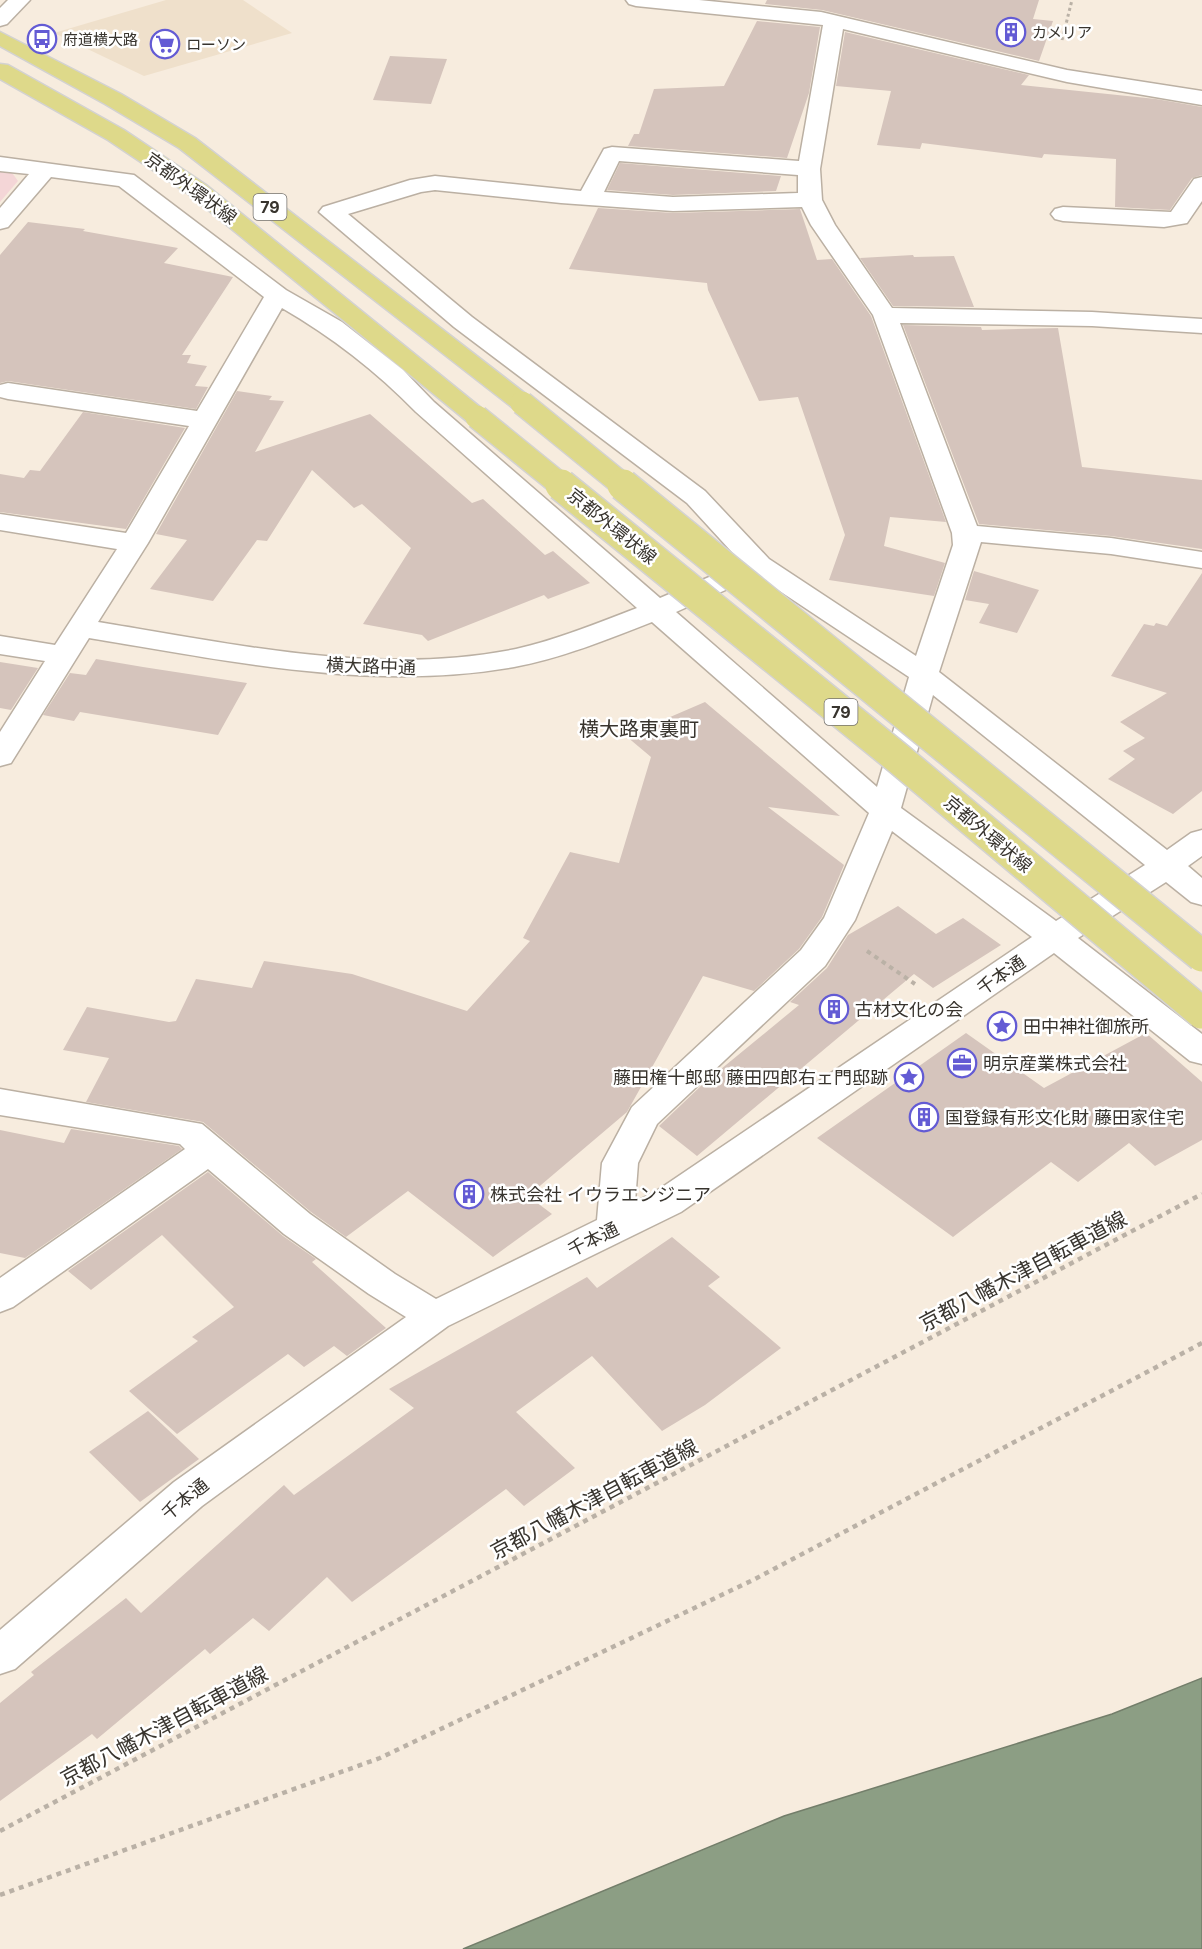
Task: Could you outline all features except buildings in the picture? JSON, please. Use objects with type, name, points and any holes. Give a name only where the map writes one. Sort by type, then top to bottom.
[{"type":"main road","name":"京都外環状線","points":[[0,38],[113,99],[187,143],[522,403],[1202,956]]},
{"type":"main road","name":"京都外環状線","points":[[0,70],[116,135],[198,190],[899,759],[1202,1013]]},
{"type":"street","points":[[0,20],[20,0]]},
{"type":"street","points":[[636,0],[828,13],[1053,73],[1202,98]]},
{"type":"street","points":[[615,1228],[620,1163],[644,1116],[813,958],[834,929],[885,811],[924,674],[967,545],[966,533],[885,315],[823,225],[810,200],[809,169],[828,13]]},
{"type":"street","points":[[589,198],[612,154],[809,169]]},
{"type":"street","points":[[0,164],[126,180],[277,295],[333,327],[394,375],[424,407],[885,811],[1202,1052]]},
{"type":"street","points":[[0,222],[45,170]]},
{"type":"street","points":[[810,200],[673,204],[435,183],[331,212],[463,322],[696,497],[759,565],[924,674],[1202,894]]},
{"type":"street","points":[[1063,214],[1164,220],[1179,218],[1202,184]]},
{"type":"street","points":[[0,756],[134,543],[277,295]]},
{"type":"street","points":[[885,315],[1092,319],[1202,326]]},
{"type":"street","points":[[8,391],[205,420]]},
{"type":"street","points":[[0,522],[134,543]]},
{"type":"street","points":[[966,533],[1110,546],[1202,560]]},
{"type":"street","name":"横大路中通","points":[[81,627],[307,664],[372,668],[440,667],[515,658],[588,636],[656,612],[759,565]]},
{"type":"street","points":[[0,645],[63,655]]},
{"type":"street","name":"千本通","points":[[0,1656],[188,1494],[435,1316],[668,1202],[1055,938],[1166,867],[1202,840]]},
{"type":"street","points":[[0,1102],[190,1133],[297,1224],[382,1284],[435,1316]]},
{"type":"street","points":[[0,1296],[209,1150]]},
{"type":"path","points":[[1053,73],[1072,0]]},
{"type":"path","points":[[834,929],[952,1008]]},
{"type":"path","name":"京都八幡木津自転車道線","points":[[0,1832],[1202,1194]]},
{"type":"path","points":[[0,1895],[380,1758],[753,1580],[1202,1343]]},
{"type":"shaded area","name":"ローソン","points":[[166,0],[243,0],[292,33],[144,76],[54,33]]},
{"type":"shaded area","points":[[0,169],[10,170],[18,181],[0,202]]},
{"type":"shaded area","points":[[1202,1678],[1202,1949],[463,1949],[784,1816],[1112,1714]]},
{"type":"place","name":"カメリア","points":[[1011,32]]},
{"type":"place","name":"府道横大路","points":[[42,39]]},
{"type":"place","name":"ローソン","points":[[165,44]]},
{"type":"place","name":"古材文化の会","points":[[834,1009]]},
{"type":"place","name":"田中神社御旅所","points":[[1002,1026]]},
{"type":"place","name":"明京産業株式会社","points":[[962,1063]]},
{"type":"place","name":"藤田権十郎邸 藤田四郎右ェ門邸跡","points":[[909,1077]]},
{"type":"place","name":"国登録有形文化財 藤田家住宅","points":[[924,1117]]},
{"type":"place","name":"株式会社 イウラエンジニア","points":[[469,1194]]},
{"type":"district","name":"横大路東裏町","points":[[639,729]]}]
